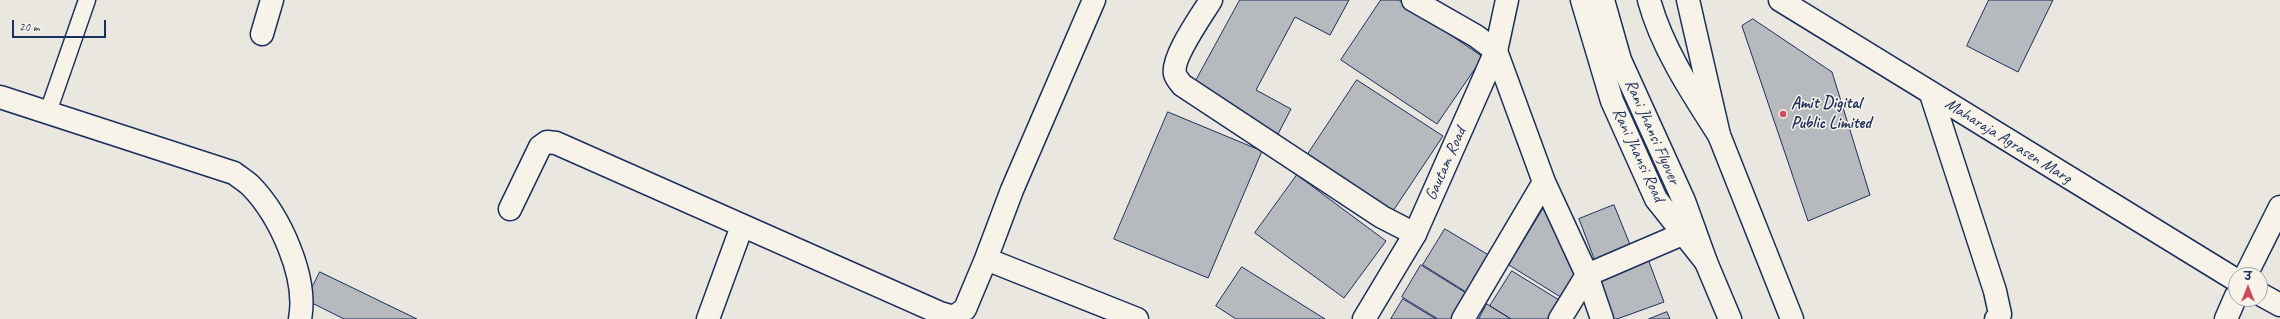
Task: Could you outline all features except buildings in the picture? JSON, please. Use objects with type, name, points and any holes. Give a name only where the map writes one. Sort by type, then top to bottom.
[{"type":"street","points":[[262,34],[272,0]]},
{"type":"street","points":[[510,209],[540,147],[547,142],[556,144],[940,313],[954,317],[965,309],[1012,190],[1094,0]]},
{"type":"street","points":[[1211,0],[1181,50],[1176,63],[1175,74],[1182,85],[1382,217],[1415,234]]},
{"type":"street","points":[[1413,0],[1476,36],[1496,51],[1544,182],[1587,275],[1602,319]]},
{"type":"street","name":"Gautam Road","points":[[1364,319],[1415,234],[1496,51],[1507,0]]},
{"type":"street","name":"Rani Jhansi Road","points":[[1582,0],[1612,101],[1656,199],[1688,232]]},
{"type":"street","name":"Rani Jhansi Flyover","points":[[1603,0],[1620,60],[1684,201],[1688,232],[1706,262],[1730,319]]},
{"type":"street","points":[[1649,0],[1653,15],[1689,88],[1718,135]]},
{"type":"street","points":[[1688,0],[1718,135],[1792,319]]},
{"type":"street","name":"Maharaja Agrasen Marg","points":[[1780,0],[2228,275]]},
{"type":"street","points":[[1931,94],[1995,291],[2000,314],[1996,319]]},
{"type":"street","points":[[0,97],[234,173],[250,185],[279,225],[288,244],[298,278],[302,310],[300,319]]},
{"type":"street","points":[[1462,319],[1544,182]]},
{"type":"street","points":[[2250,267],[2280,206]]},
{"type":"street","points":[[708,319],[742,226]]},
{"type":"street","points":[[1560,319],[1587,275],[1688,232]]},
{"type":"street","points":[[986,259],[1137,319]]},
{"type":"street","points":[[2268,298],[2280,305]]},
{"type":"street","points":[[2226,319],[2231,307]]},
{"type":"lane","points":[[48,112],[87,0]]},
{"type":"place","name":"Amit Digital Public Limited","points":[[1783,114]]}]
